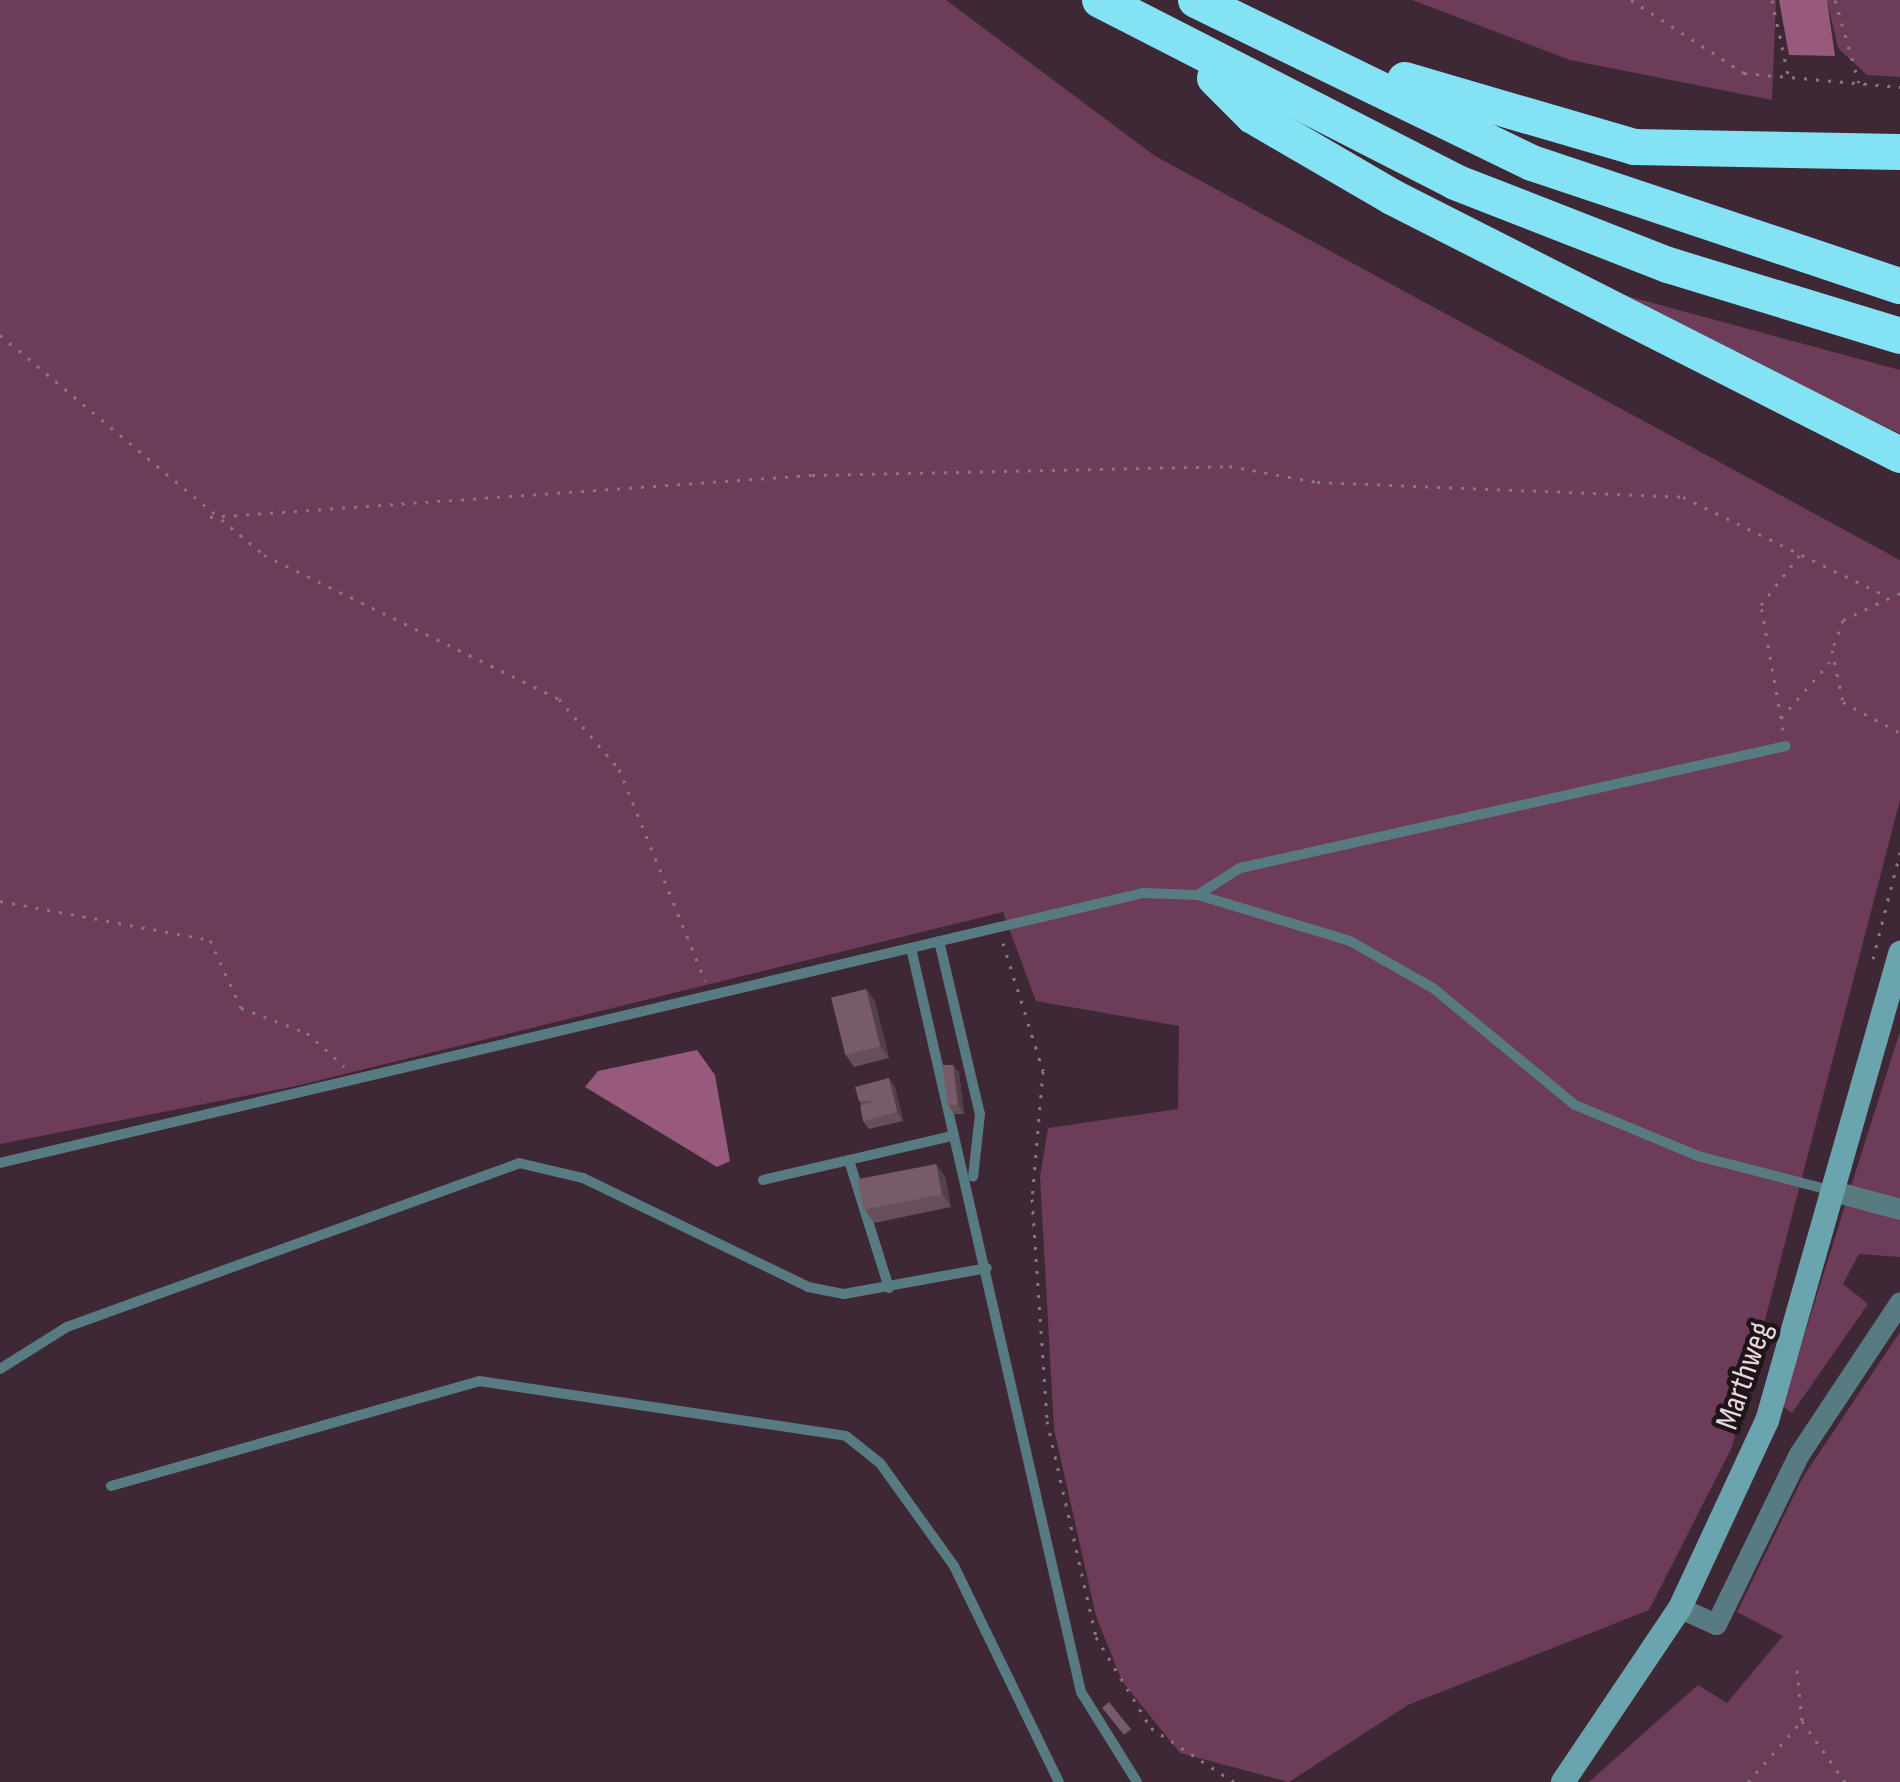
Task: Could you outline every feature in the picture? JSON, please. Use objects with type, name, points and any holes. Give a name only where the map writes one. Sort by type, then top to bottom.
[{"type":"highway","points":[[1100,0],[1187,50],[1564,227],[1900,336]]},
{"type":"highway","points":[[1196,0],[1283,47],[1550,170],[1900,286]]},
{"type":"highway","points":[[1283,47],[1362,60],[1487,112],[1634,147],[1900,152]]},
{"type":"highway","points":[[1187,50],[1253,116],[1392,197],[1900,455]]},
{"type":"main road","name":"Marthweg","points":[[1563,1782],[1680,1608],[1767,1421],[1837,1192],[1900,953]]},
{"type":"street","points":[[1837,1192],[1900,1208]]},
{"type":"street","points":[[1680,1608],[1716,1624],[1798,1454],[1900,1302]]},
{"type":"lane","points":[[1198,895],[1240,868],[1786,746]]},
{"type":"lane","points":[[0,1163],[1143,893],[1198,895],[1350,941],[1432,988],[1610,1121],[1837,1192]]},
{"type":"lane","points":[[940,941],[980,1114],[972,1180]]},
{"type":"lane","points":[[911,948],[952,1136],[972,1180],[987,1268],[1081,1692],[1137,1782]]},
{"type":"lane","points":[[763,1180],[952,1136]]},
{"type":"lane","points":[[849,1160],[889,1288]]},
{"type":"lane","points":[[0,1369],[67,1327],[519,1163],[583,1178],[808,1287],[889,1288],[987,1268]]},
{"type":"lane","points":[[110,1486],[479,1381],[846,1436],[880,1463],[954,1566],[1059,1782]]},
{"type":"path","points":[[1631,0],[1744,74],[1900,87]]},
{"type":"path","points":[[1772,0],[1790,80]]},
{"type":"path","points":[[1835,0],[1859,84]]},
{"type":"path","points":[[0,335],[209,517],[323,589],[559,699],[619,769],[710,995]]},
{"type":"path","points":[[209,517],[812,475],[1228,466],[1317,482],[1683,497],[1883,595]]},
{"type":"path","points":[[1786,746],[1761,605],[1802,552]]},
{"type":"path","points":[[1780,719],[1833,658],[1844,620],[1883,595],[1900,593]]},
{"type":"path","points":[[1833,658],[1843,702],[1900,733]]},
{"type":"path","points":[[1870,979],[1900,852]]},
{"type":"path","points":[[0,901],[210,940],[242,1008],[307,1033],[356,1076]]},
{"type":"path","points":[[998,926],[1043,1071],[1032,1199],[1048,1421],[1096,1637],[1151,1728],[1234,1782]]},
{"type":"path","points":[[1797,1670],[1802,1721],[1845,1782]]},
{"type":"path","points":[[1748,1782],[1802,1721]]},
{"type":"shaded area","points":[[0,0],[946,0],[1155,156],[1900,560],[1900,800],[1732,1447],[1649,1610],[1408,1705],[1289,1782],[1180,1753],[1122,1681],[1096,1616],[1054,1429],[1040,1177],[1048,1128],[1178,1109],[1179,1026],[1036,1001],[1003,912],[296,1086],[0,1144]]},
{"type":"shaded area","points":[[1412,0],[1776,0],[1772,100],[1570,60]]},
{"type":"shaded area","points":[[1779,0],[1827,0],[1835,56],[1789,55]]},
{"type":"shaded area","points":[[1827,0],[1900,0],[1900,77],[1867,75],[1838,48]]},
{"type":"shaded area","points":[[1605,290],[1900,370],[1900,434]]},
{"type":"shaded area","points":[[1900,1031],[1900,1257],[1859,1254],[1843,1284],[1868,1304],[1792,1413],[1782,1406]]},
{"type":"shaded area","points":[[697,1050],[715,1075],[730,1161],[717,1167],[585,1087],[598,1071]]},
{"type":"shaded area","points":[[1900,1332],[1900,1782],[1589,1782],[1698,1685],[1727,1703],[1783,1636],[1737,1612],[1803,1477]]},
{"type":"building","points":[[866,989],[880,1046],[845,1055],[831,998]]},
{"type":"building","points":[[942,1065],[953,1065],[958,1105],[948,1105]]},
{"type":"building","points":[[889,1078],[897,1112],[863,1121],[860,1105],[878,1101],[859,1101],[855,1087]]},
{"type":"building","points":[[936,1164],[942,1194],[863,1210],[857,1179]]},
{"type":"building","points":[[1109,1702],[1131,1729],[1124,1735],[1102,1708]]}]
